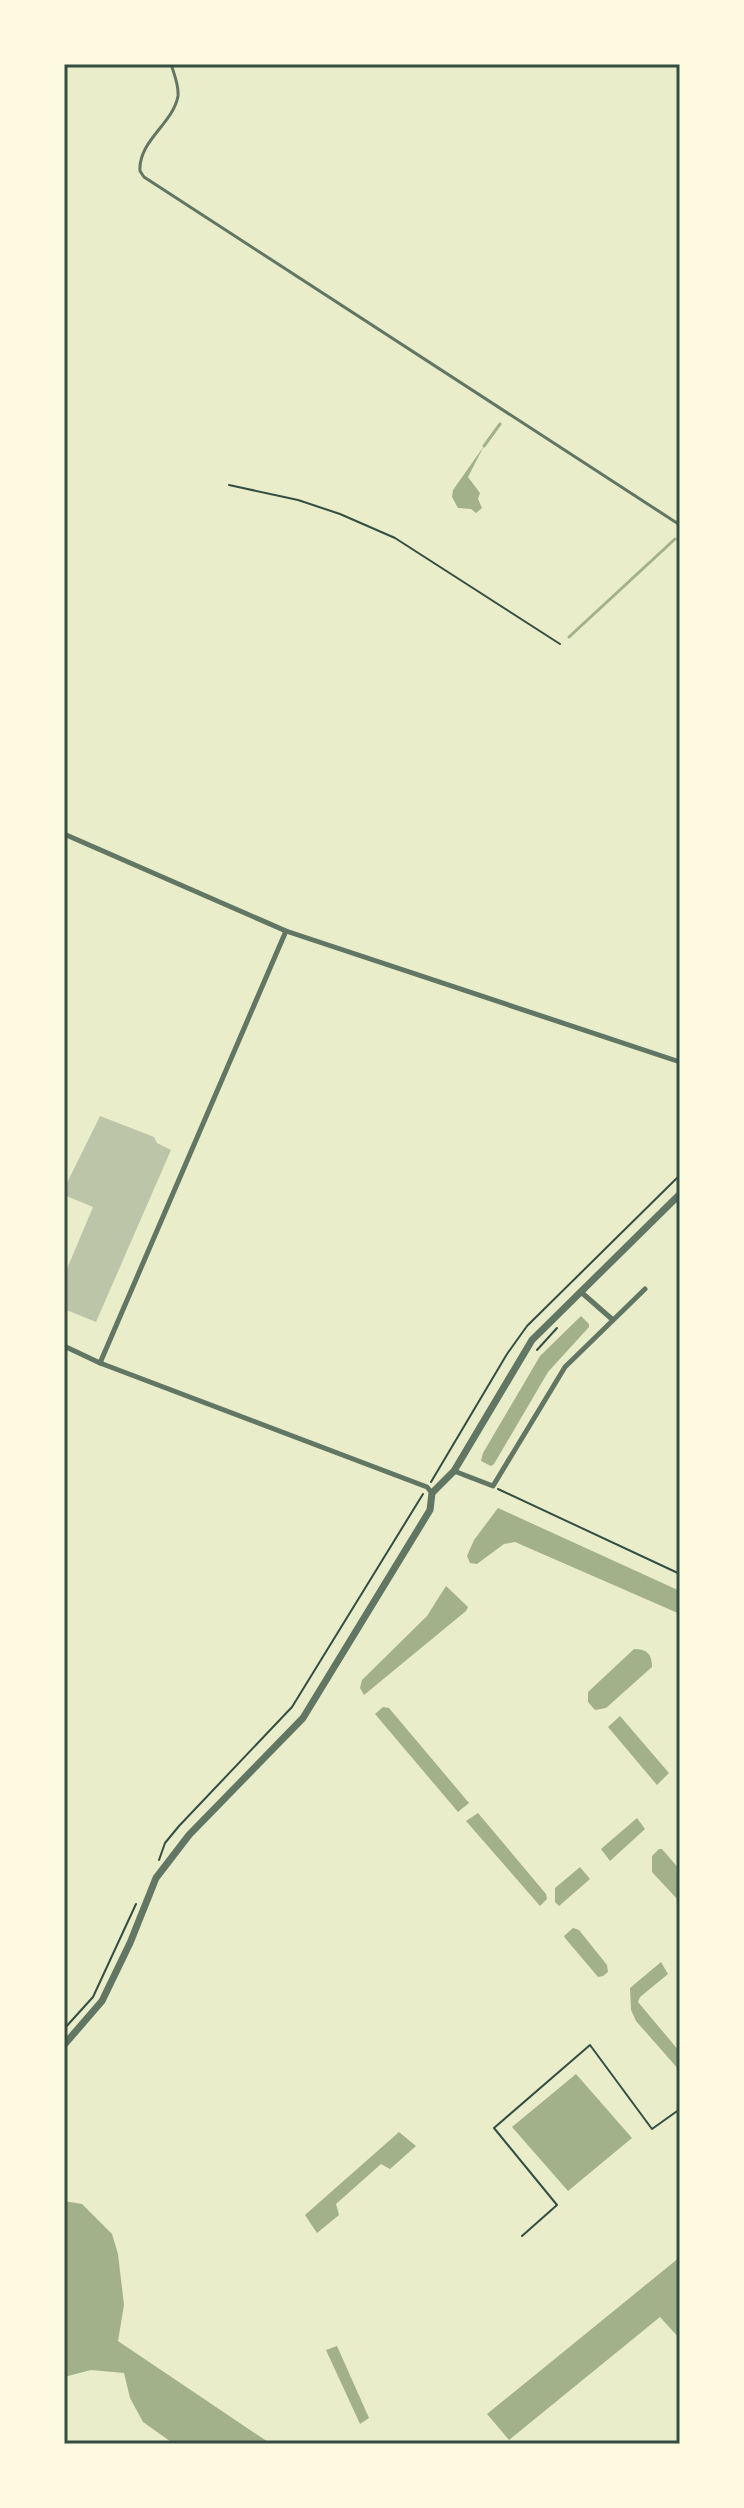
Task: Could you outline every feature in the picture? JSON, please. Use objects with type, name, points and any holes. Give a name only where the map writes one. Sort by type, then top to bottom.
[{"type":"street","points":[[64,834],[286,931],[680,1062]]},
{"type":"street","points":[[100,1363],[286,931]]},
{"type":"street","points":[[430,1490],[454,1471],[532,1340],[680,1194]]},
{"type":"street","points":[[454,1471],[493,1486],[565,1367],[645,1289]]},
{"type":"street","points":[[581,1291],[613,1320]]},
{"type":"street","points":[[64,1346],[100,1363],[430,1490]]},
{"type":"street","points":[[64,2045],[102,2001],[156,1878],[189,1835],[303,1718],[430,1510],[430,1490]]},
{"type":"lane","points":[[171,64],[178,86],[177,99],[142,154],[140,171],[144,177],[680,525]]},
{"type":"path","points":[[229,485],[298,500],[395,538],[560,644]]},
{"type":"path","points":[[158,1863],[165,1843],[292,1707],[430,1490],[507,1354],[527,1326],[680,1175]]},
{"type":"path","points":[[532,1356],[566,1320]]},
{"type":"path","points":[[493,1486],[680,1574]]},
{"type":"path","points":[[64,2029],[93,1997],[137,1901]]},
{"type":"path","points":[[522,2236],[557,2205],[494,2128],[590,2045],[652,2129],[680,2109]]},
{"type":"shaded area","points":[[484,446],[468,477],[480,493],[478,499],[482,508],[476,513],[471,509],[458,508],[452,497],[453,490]]},
{"type":"shaded area","points":[[581,1316],[589,1327],[548,1372],[494,1464],[491,1466],[481,1461],[540,1356]]},
{"type":"shaded area","points":[[498,1508],[680,1591],[680,1614],[515,1542],[504,1544],[477,1564],[470,1563],[467,1556],[474,1540]]},
{"type":"shaded area","points":[[446,1586],[468,1607],[466,1611],[364,1695],[360,1688],[362,1680],[427,1616]]},
{"type":"shaded area","points":[[634,1649],[648,1653],[652,1667],[606,1708],[595,1710],[588,1702],[588,1692]]},
{"type":"shaded area","points":[[383,1707],[389,1708],[469,1803],[458,1812],[375,1714]]},
{"type":"shaded area","points":[[620,1716],[669,1773],[657,1785],[608,1727]]},
{"type":"shaded area","points":[[478,1813],[546,1894],[547,1899],[540,1906],[466,1821]]},
{"type":"shaded area","points":[[637,1818],[645,1829],[610,1861],[601,1849]]},
{"type":"shaded area","points":[[659,1849],[680,1870],[680,1902],[652,1872],[652,1856]]},
{"type":"shaded area","points":[[580,1867],[590,1879],[559,1906],[555,1902],[555,1888]]},
{"type":"shaded area","points":[[573,1928],[579,1930],[607,1965],[608,1972],[603,1976],[598,1977],[565,1938]]},
{"type":"shaded area","points":[[661,1962],[668,1974],[638,2002],[680,2052],[680,2071],[636,2021],[631,2010],[630,1988]]},
{"type":"shaded area","points":[[576,2074],[632,2138],[568,2191],[512,2127]]},
{"type":"shaded area","points":[[399,2132],[416,2146],[390,2169],[381,2164],[336,2204],[339,2215],[317,2233],[305,2215]]},
{"type":"shaded area","points":[[64,2201],[82,2204],[112,2234],[118,2254],[124,2305],[118,2341],[271,2444],[174,2444],[143,2422],[130,2398],[124,2373],[91,2370],[64,2377]]},
{"type":"shaded area","points":[[680,2257],[680,2339],[660,2317],[509,2440],[487,2414]]},
{"type":"shaded area","points":[[337,2346],[369,2418],[360,2424],[326,2350]]},
{"type":"building","points":[[100,1116],[154,1137],[157,1143],[171,1150],[96,1322],[64,1309],[64,1276],[93,1207],[64,1195],[64,1189]]},
{"type":"waterway","points":[[484,446],[500,424]]},
{"type":"waterway","points":[[569,637],[675,539]]}]
